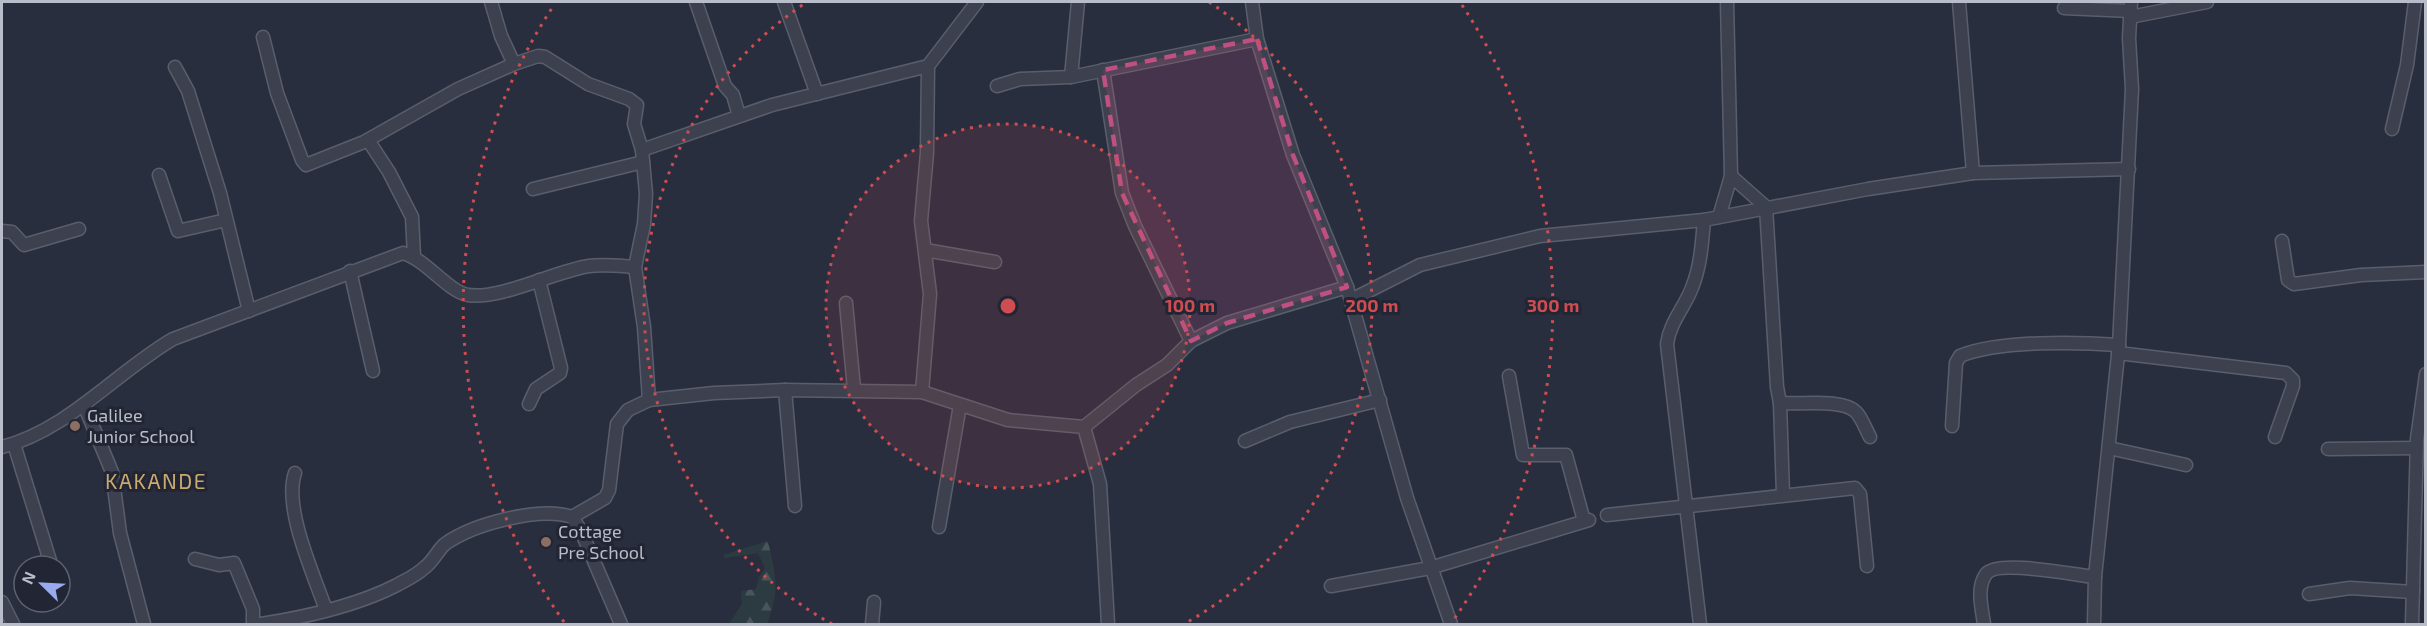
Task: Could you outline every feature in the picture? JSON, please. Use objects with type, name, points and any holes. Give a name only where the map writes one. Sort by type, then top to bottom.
[{"type":"street","points":[[491,2],[501,36],[514,64]]},
{"type":"street","points":[[696,2],[725,86],[733,95],[740,116]]},
{"type":"street","points":[[784,2],[817,94]]},
{"type":"street","points":[[922,392],[930,294],[921,221],[927,153],[928,66],[977,2]]},
{"type":"street","points":[[1071,77],[1078,2]]},
{"type":"street","points":[[1252,2],[1257,39],[1293,155],[1347,287],[1430,568],[1452,624]]},
{"type":"street","points":[[1719,217],[1731,176],[1727,2]]},
{"type":"street","points":[[1959,2],[1973,173]]},
{"type":"street","points":[[2064,8],[2131,10],[2206,2]]},
{"type":"street","points":[[2392,129],[2407,65],[2415,2]]},
{"type":"street","points":[[2094,624],[2095,578],[2118,349],[2129,169],[2132,89],[2131,10]]},
{"type":"street","points":[[263,37],[277,93],[303,163],[309,165],[368,140],[458,89],[538,56],[545,57],[588,84],[637,105],[634,124],[643,156],[644,224],[635,267],[644,327],[649,400]]},
{"type":"street","points":[[997,86],[1020,79],[1071,77],[1257,39]]},
{"type":"street","points":[[175,66],[188,92],[226,220],[232,233],[249,311]]},
{"type":"street","points":[[533,189],[643,156],[740,116],[928,66]]},
{"type":"street","points":[[1103,70],[1122,193],[1135,226],[1191,342]]},
{"type":"street","points":[[368,140],[390,172],[412,218],[414,256]]},
{"type":"street","points":[[1351,300],[1420,265],[1540,236],[1704,220],[1767,207],[1973,173],[2129,169]]},
{"type":"street","points":[[159,175],[178,231],[226,220]]},
{"type":"street","points":[[1731,176],[1767,207],[1776,387],[1780,404],[1783,495]]},
{"type":"street","points":[[1700,624],[1667,344],[1672,324],[1693,285],[1702,251],[1704,220]]},
{"type":"street","points":[[2,231],[12,232],[24,245],[79,229]]},
{"type":"street","points":[[2282,241],[2288,280],[2294,284],[2361,275],[2426,272]]},
{"type":"street","points":[[925,250],[995,262]]},
{"type":"street","points":[[47,554],[8,446],[84,405],[142,358],[173,339],[403,253],[414,256],[467,295],[495,292],[588,266],[635,267]]},
{"type":"street","points":[[350,271],[374,371]]},
{"type":"street","points":[[529,404],[536,388],[560,373],[561,368],[539,280]]},
{"type":"street","points":[[261,624],[326,610],[396,585],[425,568],[444,545],[456,537],[493,524],[536,513],[555,513],[572,517],[605,498],[609,490],[617,424],[628,410],[649,400],[714,393],[785,390],[854,389],[922,392],[1008,420],[1084,427],[1136,385],[1167,365],[1191,342],[1227,323],[1347,287]]},
{"type":"street","points":[[846,303],[854,389]]},
{"type":"street","points":[[1952,426],[1956,363],[1960,356],[1981,350],[2029,345],[2118,349],[2286,373],[2293,380],[2293,386],[2275,437]]},
{"type":"street","points":[[2412,624],[2420,442],[2426,374]]},
{"type":"street","points":[[1331,586],[1430,568],[1586,520],[1566,455],[1523,454],[1509,376]]},
{"type":"street","points":[[785,390],[795,506]]},
{"type":"street","points":[[1245,441],[1290,422],[1380,400]]},
{"type":"street","points":[[1780,404],[1829,404],[1851,409],[1856,412],[1870,437]]},
{"type":"street","points":[[84,405],[111,472],[120,534],[144,624]]},
{"type":"street","points":[[939,527],[960,405]]},
{"type":"street","points":[[1084,427],[1100,484],[1108,624]]},
{"type":"street","points":[[2328,449],[2420,442]]},
{"type":"street","points":[[2109,448],[2186,465]]},
{"type":"street","points":[[295,473],[291,484],[296,514],[326,610]]},
{"type":"street","points":[[1607,515],[1855,488],[1859,491],[1867,566]]},
{"type":"street","points":[[572,517],[621,624]]},
{"type":"street","points":[[195,559],[219,565],[234,563],[253,609],[253,624]]},
{"type":"street","points":[[1984,624],[1980,592],[1984,576],[1990,570],[2008,567],[2095,578]]},
{"type":"street","points":[[2309,594],[2350,588],[2413,592]]},
{"type":"street","points":[[2,602],[13,624]]},
{"type":"street","points":[[872,624],[874,602]]},
{"type":"highlighted area","points":[[1257,39],[1293,155],[1347,287],[1227,323],[1191,341],[1122,193],[1103,70]]},
{"type":"green space","points":[[768,541],[773,564],[775,592],[767,624],[729,624],[742,604],[741,591],[756,589],[759,577],[765,568],[758,553],[725,558],[723,555]]},
{"type":"place","name":"Galilee Junior School","points":[[75,426]]},
{"type":"place","name":"Cottage Pre School","points":[[546,542]]},
{"type":"district","name":"KAKANDE","points":[[156,482]]}]
